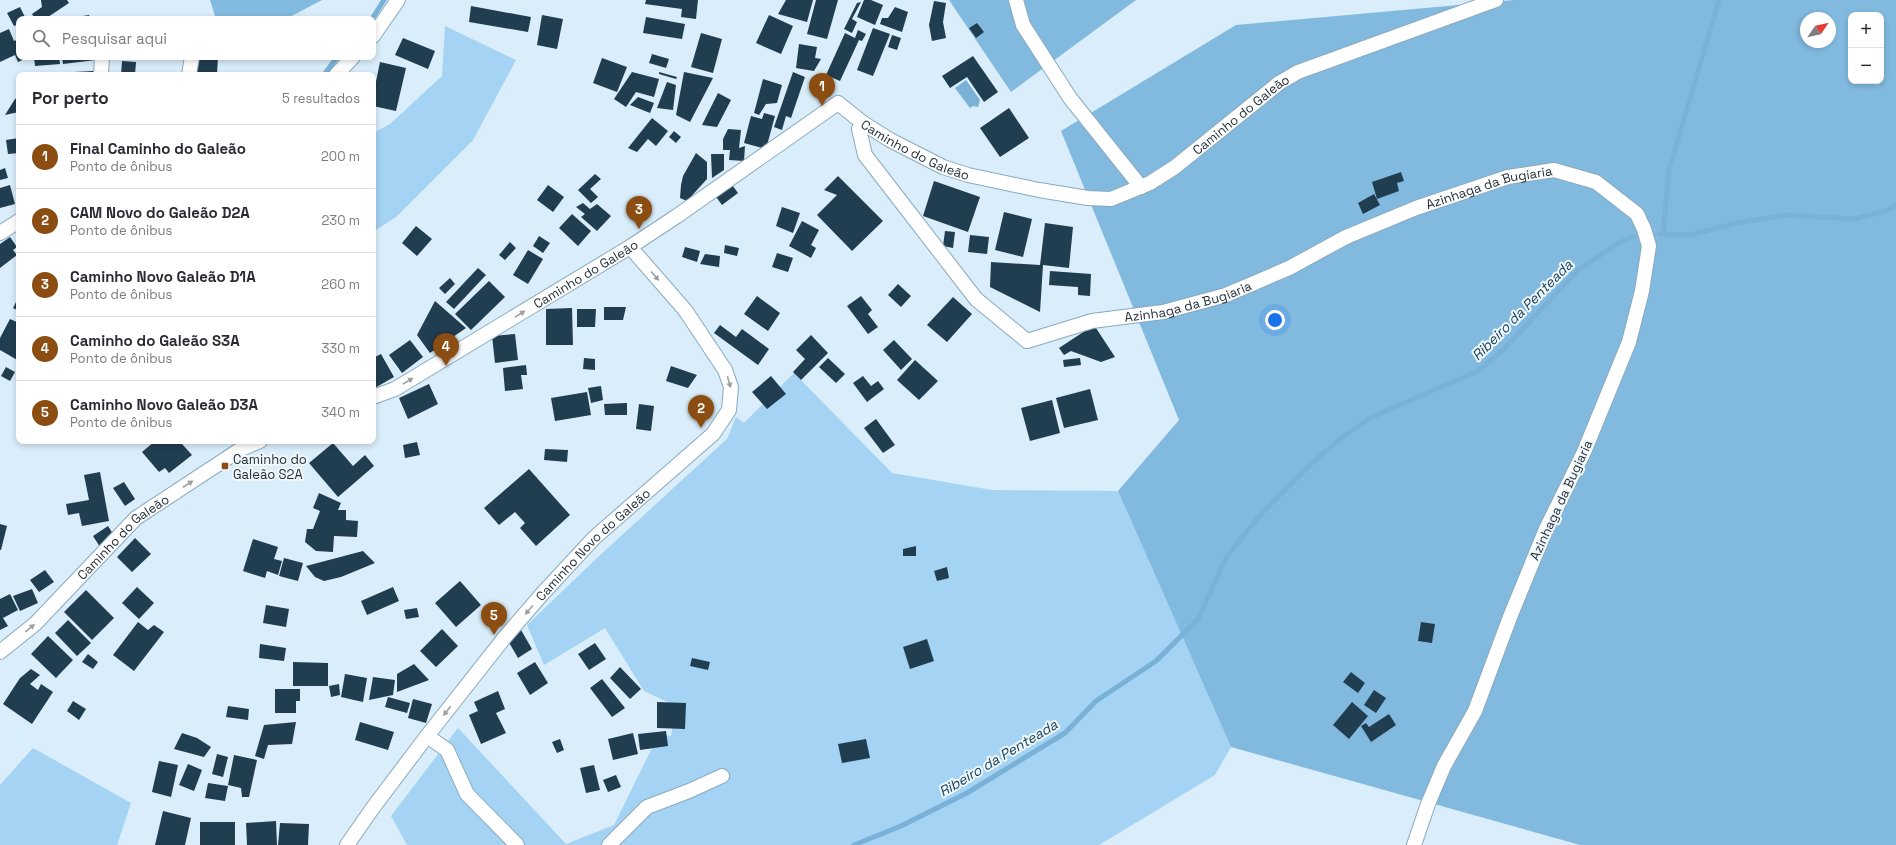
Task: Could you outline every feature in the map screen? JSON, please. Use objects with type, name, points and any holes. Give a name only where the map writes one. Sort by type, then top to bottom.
[{"type":"street","points":[[376,32],[398,0]]},
{"type":"street","points":[[1016,0],[1023,25],[1070,98],[1141,188]]},
{"type":"street","name":"Caminho do Galeão","points":[[376,396],[395,389],[630,246],[677,216],[838,103],[864,123],[890,140],[943,167],[968,175],[1088,198],[1111,199],[1141,188],[1175,167],[1279,82],[1298,72],[1496,0]]},
{"type":"street","points":[[101,72],[102,60]]},
{"type":"street","points":[[190,72],[192,60]]},
{"type":"street","points":[[339,72],[350,60]]},
{"type":"street","name":"Azinhaga da Bugiaria","points":[[864,123],[859,129],[865,155],[976,299],[1027,341],[1092,320],[1163,312],[1226,295],[1289,268],[1353,234],[1416,208],[1508,177],[1554,170],[1596,182],[1637,214],[1644,229],[1649,246],[1642,291],[1629,342],[1584,452],[1546,528],[1510,617],[1475,711],[1444,766],[1414,845]]},
{"type":"street","points":[[0,233],[16,223]]},
{"type":"street","name":"Caminho Novo do Galeão","points":[[348,845],[372,809],[427,736],[505,637],[594,538],[713,434],[729,410],[731,387],[725,370],[685,310],[630,246]]},
{"type":"street","name":"Caminho do Galeão","points":[[0,652],[35,624],[136,518],[242,449],[253,444]]},
{"type":"street","points":[[427,736],[447,750],[467,794],[474,804],[518,845]]},
{"type":"street","points":[[609,845],[648,807],[722,776]]},
{"type":"shaded area","points":[[210,0],[322,0],[292,16],[215,16]]},
{"type":"shaded area","points":[[949,0],[1136,0],[1011,92]]},
{"type":"shaded area","points":[[1514,0],[1896,0],[1896,845],[1580,845],[1231,747],[1118,491],[1179,420],[1061,131],[1236,25]]},
{"type":"shaded area","points":[[445,26],[516,60],[473,140],[396,217],[376,230],[376,131],[390,124],[442,76]]},
{"type":"shaded area","points":[[966,80],[980,100],[978,107],[973,106],[970,108],[955,88]]},
{"type":"shaded area","points":[[794,373],[892,473],[992,490],[1118,491],[1231,747],[1215,775],[1099,845],[407,845],[391,816],[458,728],[566,844],[614,825],[659,734],[671,736],[676,706],[644,691],[605,628],[544,665],[527,625],[597,558],[727,439],[736,417],[744,423]]},
{"type":"shaded area","points":[[33,748],[131,803],[117,845],[0,845],[0,785]]},
{"type":"building","points":[[41,0],[67,0],[69,3],[50,16],[33,16],[32,14],[42,7]]},
{"type":"building","points":[[646,0],[698,0],[696,19],[681,17],[682,9],[645,4]]},
{"type":"building","points":[[786,0],[813,0],[807,22],[778,14]]},
{"type":"building","points":[[816,0],[838,0],[827,39],[807,34]]},
{"type":"building","points":[[864,0],[871,0],[883,5],[875,25],[857,17]]},
{"type":"building","points":[[934,1],[946,3],[943,22],[946,38],[932,41],[929,25]]},
{"type":"building","points":[[861,2],[852,19],[857,22],[852,33],[844,29],[857,3]]},
{"type":"building","points":[[471,6],[531,17],[528,32],[469,22]]},
{"type":"building","points":[[20,7],[24,16],[16,16],[16,25],[14,26],[7,13]]},
{"type":"building","points":[[895,7],[908,12],[902,32],[880,24],[882,18],[888,18]]},
{"type":"building","points":[[542,15],[563,19],[557,49],[537,45]]},
{"type":"building","points":[[769,15],[793,26],[781,54],[756,43]]},
{"type":"building","points":[[646,17],[685,24],[682,39],[643,33]]},
{"type":"building","points":[[977,23],[984,32],[976,38],[969,28]]},
{"type":"building","points":[[873,28],[890,34],[873,76],[857,70]]},
{"type":"building","points":[[9,29],[14,41],[16,40],[16,57],[15,55],[0,62],[0,33]]},
{"type":"building","points":[[858,30],[866,34],[862,41],[859,40],[840,81],[826,75],[845,33],[855,38]]},
{"type":"building","points":[[701,33],[722,39],[713,73],[691,67]]},
{"type":"building","points":[[892,35],[901,38],[897,50],[888,47]]},
{"type":"building","points":[[403,38],[435,51],[428,69],[395,55]]},
{"type":"building","points":[[799,44],[817,47],[815,58],[821,59],[814,71],[796,68]]},
{"type":"building","points":[[652,54],[669,59],[666,68],[649,63]]},
{"type":"building","points":[[973,56],[998,92],[984,102],[967,77],[950,88],[942,76]]},
{"type":"building","points":[[602,58],[627,67],[617,92],[593,83]]},
{"type":"building","points":[[34,60],[59,60],[60,64],[35,66]]},
{"type":"building","points":[[62,60],[96,60],[63,64]]},
{"type":"building","points":[[194,60],[218,60],[217,72],[193,72]]},
{"type":"building","points":[[122,61],[136,62],[135,72],[121,72]]},
{"type":"building","points":[[380,62],[406,68],[396,111],[376,107],[376,81]]},
{"type":"building","points":[[632,72],[659,79],[654,97],[636,92],[626,107],[614,99]]},
{"type":"building","points":[[659,72],[677,77],[676,79],[659,74]]},
{"type":"building","points":[[684,72],[713,78],[690,122],[676,115]]},
{"type":"building","points":[[793,72],[805,77],[791,118],[786,116],[782,130],[774,127]]},
{"type":"building","points":[[763,79],[782,85],[777,103],[766,104],[759,115],[754,113]]},
{"type":"building","points":[[667,82],[676,85],[673,110],[657,108]]},
{"type":"building","points":[[718,93],[731,100],[717,127],[702,125]]},
{"type":"building","points":[[638,97],[654,103],[650,113],[630,105]]},
{"type":"building","points":[[15,99],[16,113],[5,115]]},
{"type":"building","points":[[1009,108],[1029,138],[1000,157],[980,128]]},
{"type":"building","points":[[764,113],[775,116],[766,149],[744,143],[751,116],[762,119]]},
{"type":"building","points":[[652,118],[668,131],[656,146],[648,139],[637,152],[628,148]]},
{"type":"building","points":[[728,129],[741,130],[739,148],[745,146],[744,161],[729,160],[730,150],[723,150],[723,139]]},
{"type":"building","points":[[674,131],[681,137],[676,143],[669,137]]},
{"type":"building","points":[[16,138],[16,153],[8,154],[6,140]]},
{"type":"building","points":[[696,153],[707,162],[707,179],[687,201],[680,198],[681,185],[683,176]]},
{"type":"building","points":[[711,154],[724,154],[724,170],[712,178]]},
{"type":"building","points":[[5,168],[8,178],[0,180],[0,170]]},
{"type":"building","points":[[1401,172],[1404,181],[1397,183],[1399,191],[1377,199],[1372,182]]},
{"type":"building","points":[[595,174],[601,179],[590,189],[598,197],[591,203],[578,190]]},
{"type":"building","points":[[838,176],[883,221],[852,251],[817,215],[837,195],[824,190]]},
{"type":"building","points":[[934,181],[980,197],[968,232],[923,216]]},
{"type":"building","points":[[730,182],[738,193],[722,205],[714,194]]},
{"type":"building","points":[[10,185],[15,204],[0,208],[0,188]]},
{"type":"building","points":[[548,185],[564,197],[553,212],[537,200]]},
{"type":"building","points":[[1374,194],[1380,205],[1363,214],[1358,203]]},
{"type":"building","points":[[583,203],[590,209],[597,204],[611,216],[597,231],[581,217],[585,214],[576,207]]},
{"type":"building","points":[[782,207],[800,213],[793,233],[776,226]]},
{"type":"building","points":[[1004,212],[1032,219],[1023,257],[995,250]]},
{"type":"building","points":[[572,214],[591,231],[578,246],[559,228]]},
{"type":"building","points":[[802,221],[819,230],[811,245],[816,248],[811,258],[789,246]]},
{"type":"building","points":[[1045,223],[1073,227],[1069,268],[1043,265],[1040,312],[990,287],[991,262],[1040,265]]},
{"type":"building","points":[[416,226],[432,239],[417,256],[402,243]]},
{"type":"building","points":[[945,231],[955,232],[953,248],[943,246]]},
{"type":"building","points":[[970,235],[989,237],[987,254],[968,252]]},
{"type":"building","points":[[539,236],[550,243],[543,253],[533,246]]},
{"type":"building","points":[[10,237],[16,246],[16,248],[13,250],[16,256],[0,268],[0,244]]},
{"type":"building","points":[[510,242],[516,248],[505,260],[499,255]]},
{"type":"building","points":[[725,245],[739,248],[737,256],[724,253]]},
{"type":"building","points":[[685,247],[700,251],[697,262],[682,257]]},
{"type":"building","points":[[528,250],[543,259],[528,284],[513,275]]},
{"type":"building","points":[[777,253],[793,258],[788,272],[772,267]]},
{"type":"building","points":[[705,254],[720,256],[719,267],[700,264]]},
{"type":"building","points":[[478,268],[486,275],[454,309],[446,302]]},
{"type":"building","points":[[1050,271],[1091,274],[1090,296],[1078,295],[1078,287],[1049,285]]},
{"type":"building","points":[[450,278],[455,284],[445,294],[439,288]]},
{"type":"building","points":[[489,281],[505,297],[471,330],[455,314]]},
{"type":"building","points":[[898,284],[911,296],[901,307],[888,295]]},
{"type":"building","points":[[757,296],[780,313],[768,331],[744,314]]},
{"type":"building","points":[[861,296],[872,310],[868,314],[878,327],[868,334],[847,306]]},
{"type":"building","points":[[953,297],[972,314],[947,342],[927,325]]},
{"type":"building","points":[[435,301],[466,328],[430,353],[417,335]]},
{"type":"building","points":[[16,302],[16,310],[13,308]]},
{"type":"building","points":[[604,307],[626,307],[623,320],[604,320]]},
{"type":"building","points":[[572,308],[573,345],[546,345],[546,309]]},
{"type":"building","points":[[577,309],[596,309],[595,327],[577,327]]},
{"type":"building","points":[[10,319],[16,322],[16,359],[0,350],[0,338]]},
{"type":"building","points":[[720,325],[736,337],[742,329],[769,349],[758,365],[714,333]]},
{"type":"building","points":[[1094,325],[1115,357],[1101,362],[1071,351],[1064,355],[1059,348]]},
{"type":"building","points":[[515,334],[518,360],[495,363],[492,336]]},
{"type":"building","points":[[811,335],[828,353],[801,380],[793,372],[805,359],[796,350]]},
{"type":"building","points":[[410,340],[423,357],[402,373],[389,355]]},
{"type":"building","points":[[894,340],[912,359],[901,370],[883,350]]},
{"type":"building","points":[[381,354],[394,377],[376,387],[376,356]]},
{"type":"building","points":[[584,358],[595,359],[595,370],[583,369]]},
{"type":"building","points":[[828,358],[845,374],[836,383],[819,367]]},
{"type":"building","points":[[1080,358],[1081,365],[1064,367],[1063,360]]},
{"type":"building","points":[[915,360],[938,381],[919,400],[897,380]]},
{"type":"building","points":[[526,365],[527,375],[521,375],[523,389],[505,391],[503,368]]},
{"type":"building","points":[[671,366],[697,375],[688,388],[666,381]]},
{"type":"building","points":[[6,367],[15,372],[10,381],[1,376]]},
{"type":"building","points":[[771,376],[786,394],[767,409],[752,392]]},
{"type":"building","points":[[863,376],[871,386],[878,381],[884,389],[867,402],[853,383]]},
{"type":"building","points":[[429,384],[438,404],[408,419],[399,398]]},
{"type":"building","points":[[601,386],[603,400],[591,403],[588,388]]},
{"type":"building","points":[[1090,389],[1098,420],[1064,428],[1056,398]]},
{"type":"building","points":[[587,392],[591,415],[555,421],[551,398]]},
{"type":"building","points":[[1052,400],[1060,433],[1030,441],[1021,408]]},
{"type":"building","points":[[627,403],[627,415],[605,415],[604,404]]},
{"type":"building","points":[[639,404],[654,406],[651,431],[636,429]]},
{"type":"building","points":[[876,419],[895,445],[883,453],[864,428]]},
{"type":"building","points":[[417,442],[420,455],[405,458],[403,445]]},
{"type":"building","points":[[151,444],[182,444],[192,455],[169,473],[165,468],[159,472],[142,452]]},
{"type":"building","points":[[332,444],[334,444],[353,466],[365,455],[374,466],[338,497],[309,463]]},
{"type":"building","points":[[545,449],[568,450],[567,462],[544,460]]},
{"type":"building","points":[[529,469],[570,515],[536,546],[520,528],[525,523],[515,512],[499,525],[484,508]]},
{"type":"building","points":[[100,472],[109,521],[82,526],[79,513],[68,515],[66,504],[89,500],[84,475]]},
{"type":"building","points":[[124,482],[135,499],[125,506],[113,488]]},
{"type":"building","points":[[319,493],[341,503],[338,510],[346,510],[346,520],[358,521],[357,537],[334,536],[333,552],[316,551],[305,542],[307,529],[313,529],[320,511],[313,508]]},
{"type":"building","points":[[0,524],[7,526],[1,550],[0,550]]},
{"type":"building","points":[[108,526],[115,537],[100,547],[93,536]]},
{"type":"building","points":[[135,538],[151,554],[132,572],[117,557]]},
{"type":"building","points":[[253,539],[278,547],[274,559],[282,561],[278,575],[267,571],[265,578],[243,571]]},
{"type":"building","points":[[916,546],[916,556],[903,556],[903,549]]},
{"type":"building","points":[[363,551],[375,563],[341,577],[324,581],[315,577],[306,566]]},
{"type":"building","points":[[284,558],[303,563],[298,581],[279,576]]},
{"type":"building","points":[[947,567],[949,578],[937,581],[934,571]]},
{"type":"building","points":[[45,570],[54,582],[39,592],[30,580]]},
{"type":"building","points":[[460,581],[481,605],[456,627],[435,603]]},
{"type":"building","points":[[137,587],[154,603],[139,619],[122,603]]},
{"type":"building","points":[[393,587],[399,601],[367,615],[361,601]]},
{"type":"building","points":[[32,589],[38,603],[20,611],[13,596]]},
{"type":"building","points":[[86,590],[114,618],[92,640],[64,612]]},
{"type":"building","points":[[10,594],[18,610],[3,618],[8,626],[0,630],[0,599]]},
{"type":"building","points":[[266,605],[289,609],[286,627],[263,623]]},
{"type":"building","points":[[417,608],[419,617],[406,619],[404,610]]},
{"type":"building","points":[[68,620],[91,643],[77,656],[55,633]]},
{"type":"building","points":[[138,622],[148,630],[154,625],[164,632],[134,671],[113,655]]},
{"type":"building","points":[[1421,622],[1435,624],[1432,643],[1418,641]]},
{"type":"building","points":[[442,629],[458,646],[436,667],[420,651]]},
{"type":"building","points":[[521,630],[532,649],[518,658],[507,639]]},
{"type":"building","points":[[48,636],[73,660],[56,678],[31,654]]},
{"type":"building","points":[[927,639],[934,661],[910,669],[903,647]]},
{"type":"building","points":[[595,643],[606,659],[589,670],[578,654]]},
{"type":"building","points":[[260,644],[286,648],[284,661],[259,658]]},
{"type":"building","points":[[88,654],[98,662],[93,669],[82,662]]},
{"type":"building","points":[[692,658],[710,662],[708,670],[690,666]]},
{"type":"building","points":[[293,662],[328,663],[328,686],[293,686]]},
{"type":"building","points":[[535,662],[548,683],[530,695],[517,673]]},
{"type":"building","points":[[414,664],[429,680],[397,692],[397,674]]},
{"type":"building","points":[[620,667],[641,689],[630,699],[610,678]]},
{"type":"building","points":[[31,669],[40,675],[30,684],[38,690],[41,684],[53,692],[32,724],[3,704],[20,678]]},
{"type":"building","points":[[1351,672],[1365,683],[1358,693],[1343,682]]},
{"type":"building","points":[[345,674],[367,678],[363,702],[341,697]]},
{"type":"building","points":[[373,677],[395,680],[393,695],[369,700]]},
{"type":"building","points":[[602,679],[625,708],[612,717],[590,688]]},
{"type":"building","points":[[339,684],[340,695],[331,697],[329,686]]},
{"type":"building","points":[[275,689],[300,689],[300,701],[296,701],[296,713],[275,713]]},
{"type":"building","points":[[1374,690],[1386,698],[1376,713],[1364,705]]},
{"type":"building","points":[[498,691],[505,709],[496,713],[506,733],[481,744],[469,715],[478,711],[474,702]]},
{"type":"building","points":[[388,697],[410,703],[407,713],[385,707]]},
{"type":"building","points":[[413,699],[432,704],[426,723],[408,718]]},
{"type":"building","points":[[73,701],[86,709],[79,720],[67,711]]},
{"type":"building","points":[[657,702],[686,703],[685,729],[657,728]]},
{"type":"building","points":[[1352,702],[1368,716],[1349,739],[1333,725]]},
{"type":"building","points":[[228,706],[249,709],[248,720],[226,717]]},
{"type":"building","points":[[1389,714],[1396,725],[1371,742],[1361,726],[1366,723],[1369,727]]},
{"type":"building","points":[[296,722],[292,744],[268,745],[264,759],[255,756],[264,725]]},
{"type":"building","points":[[360,722],[394,732],[388,750],[355,740]]},
{"type":"building","points":[[666,731],[668,746],[640,750],[638,734]]},
{"type":"building","points":[[182,733],[197,738],[211,747],[204,757],[174,749]]},
{"type":"building","points":[[633,733],[638,754],[613,760],[608,739]]},
{"type":"building","points":[[560,739],[564,750],[557,753],[552,742]]},
{"type":"building","points":[[866,739],[870,758],[842,763],[838,744]]},
{"type":"building","points":[[217,754],[228,757],[223,777],[212,774]]},
{"type":"building","points":[[234,755],[257,760],[249,797],[242,797],[241,788],[228,785]]},
{"type":"building","points":[[159,761],[178,765],[171,797],[152,792]]},
{"type":"building","points":[[188,764],[202,770],[194,791],[179,785]]},
{"type":"building","points":[[594,765],[600,790],[586,793],[580,768]]},
{"type":"building","points":[[616,775],[621,787],[608,792],[603,780]]},
{"type":"building","points":[[208,783],[228,786],[225,801],[205,798]]},
{"type":"building","points":[[163,811],[191,818],[185,845],[155,845]]},
{"type":"building","points":[[276,821],[277,845],[247,845],[246,823]]},
{"type":"building","points":[[200,822],[235,822],[235,845],[200,845]]},
{"type":"building","points":[[280,823],[309,824],[308,845],[278,845]]},
{"type":"waterway","points":[[374,16],[384,0]]},
{"type":"waterway","name":"Ribeiro da Penteada","points":[[1663,234],[1669,170],[1719,0]]},
{"type":"waterway","points":[[326,72],[335,60]]},
{"type":"waterway","name":"Ribeiro da Penteada","points":[[1659,234],[1689,235],[1741,222],[1786,215],[1855,219],[1888,210],[1896,205]]},
{"type":"waterway","name":"Ribeiro da Penteada","points":[[854,845],[901,826],[967,793],[1065,733],[1096,701],[1156,661],[1198,619],[1227,556],[1262,513],[1312,463],[1345,435],[1372,417],[1478,371],[1506,347],[1578,270],[1617,244],[1634,236]]},
{"type":"place","name":"Final Caminho do Galeão","points":[[822,106]]},
{"type":"place","name":"Caminho Novo Galeão D1A","points":[[639,229]]},
{"type":"place","name":"Caminho do Galeão S3A","points":[[446,366]]},
{"type":"place","name":"CAM Novo do Galeão D2A","points":[[701,428]]},
{"type":"place","name":"Caminho do Galeão S2A","points":[[225,466]]},
{"type":"place","name":"Caminho Novo Galeão D3A","points":[[494,635]]}]
